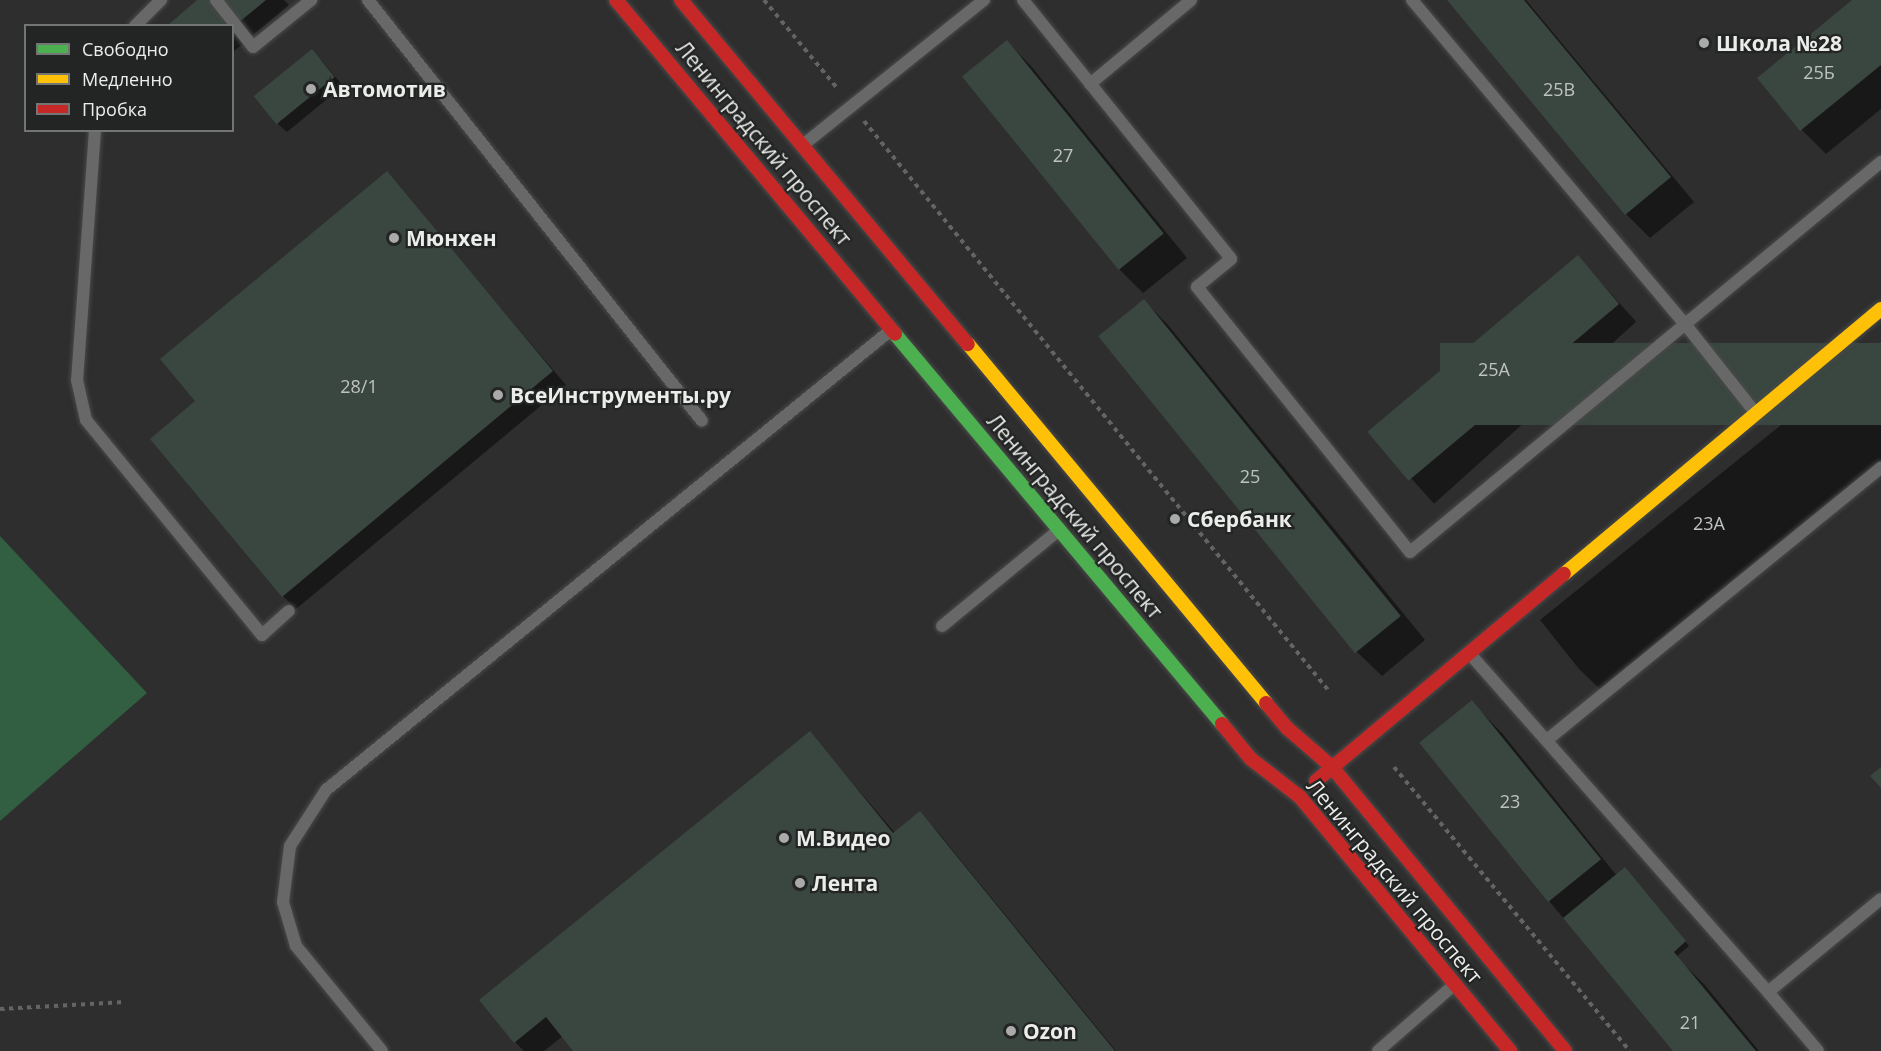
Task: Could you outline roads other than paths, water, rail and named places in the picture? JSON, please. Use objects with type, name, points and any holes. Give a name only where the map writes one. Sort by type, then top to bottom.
[{"type":"main road","name":"Ленинградский проспект","points":[[616,0],[1251,759],[1300,797],[1455,984],[1502,1048]]},
{"type":"main road","name":"Ленинградский проспект","points":[[681,0],[1287,728],[1332,767],[1565,1051]]},
{"type":"main road","points":[[1300,797],[1332,767],[1881,309]]},
{"type":"lane","points":[[137,24],[161,0]]},
{"type":"lane","points":[[216,0],[253,46],[311,0]]},
{"type":"lane","points":[[368,0],[702,422]]},
{"type":"lane","points":[[802,146],[984,0]]},
{"type":"lane","points":[[1023,0],[1231,259],[1197,287],[1410,552],[1881,162]]},
{"type":"lane","points":[[1090,84],[1191,0]]},
{"type":"lane","points":[[1412,0],[1686,324],[1755,412]]},
{"type":"lane","points":[[95,132],[77,380],[86,420],[262,635],[289,611]]},
{"type":"lane","points":[[382,1051],[296,946],[283,902],[290,846],[326,790],[892,329]]},
{"type":"lane","points":[[1546,740],[1881,468]]},
{"type":"lane","points":[[942,626],[1059,530]]},
{"type":"lane","points":[[1469,652],[1818,1051]]},
{"type":"lane","points":[[1768,992],[1881,899]]},
{"type":"lane","points":[[1378,1051],[1455,984]]},
{"type":"place","name":"Школа №28","points":[[1704,43]]},
{"type":"place","name":"Автомотив","points":[[311,89]]},
{"type":"place","name":"Мюнхен","points":[[394,238]]},
{"type":"place","name":"ВсеИнструменты.ру","points":[[498,395]]},
{"type":"place","name":"Сбербанк","points":[[1175,519]]},
{"type":"place","name":"М.Видео","points":[[784,838]]},
{"type":"place","name":"Лента","points":[[800,883]]},
{"type":"place","name":"Ozon","points":[[1011,1031]]}]
